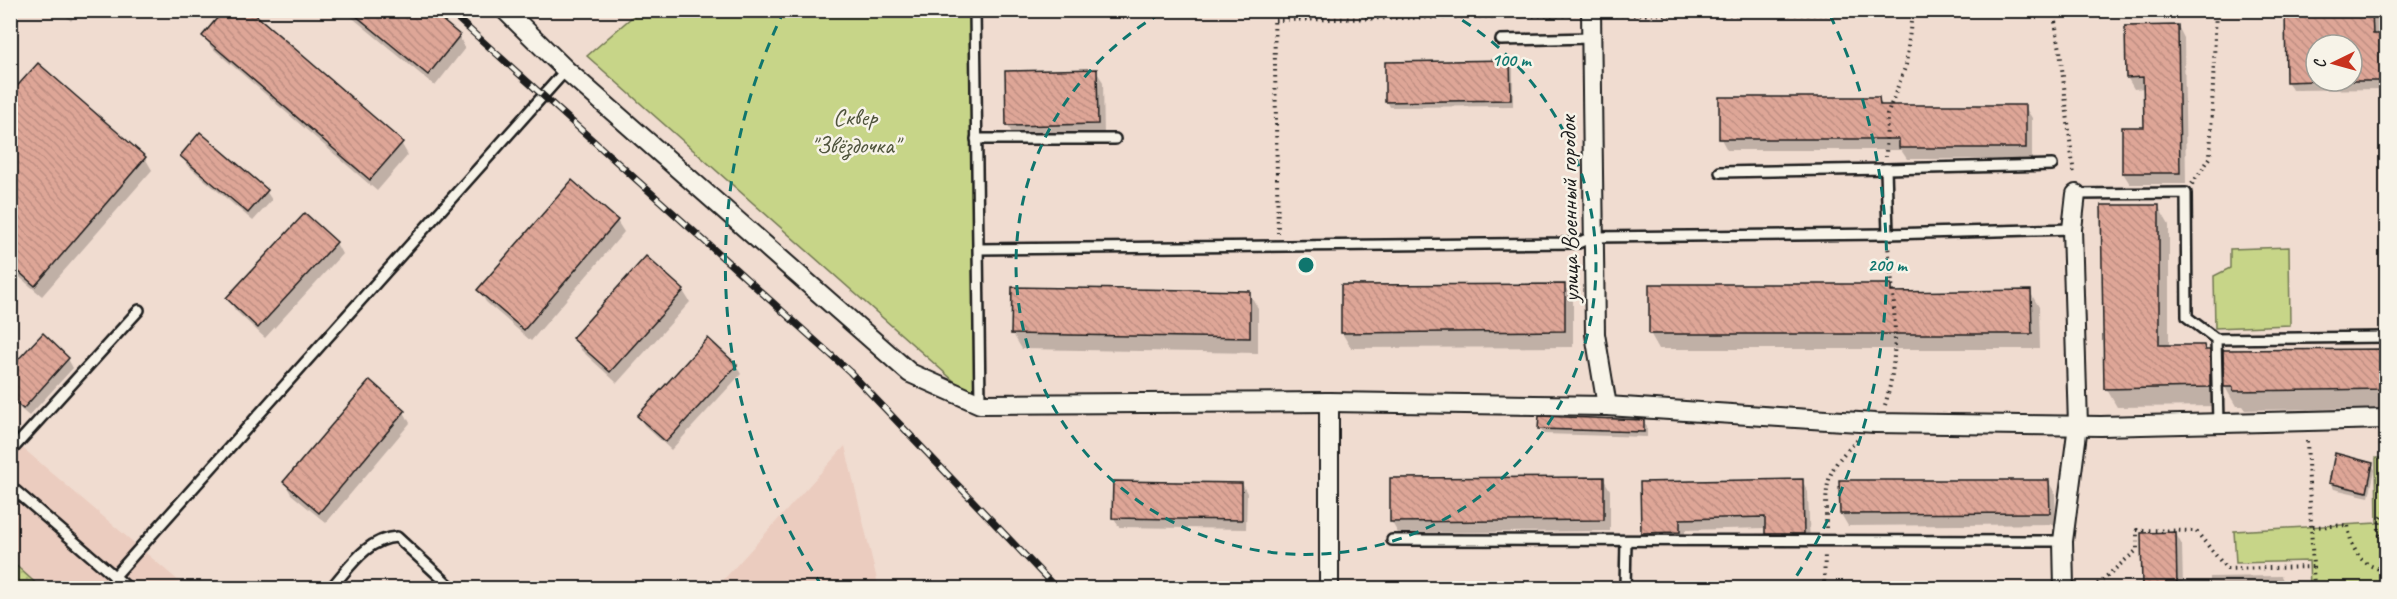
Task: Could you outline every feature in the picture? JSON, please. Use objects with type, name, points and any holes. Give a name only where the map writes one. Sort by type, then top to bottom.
[{"type":"street","points":[[505,10],[566,70],[910,373],[980,404],[1329,402],[1607,406],[1875,423],[2078,425],[2386,419]]},
{"type":"street","name":"улица Военный городок","points":[[1591,10],[1592,237],[1595,334],[1607,406]]},
{"type":"street","points":[[2064,588],[2063,541],[2078,425],[2072,229],[2076,194]]},
{"type":"street","points":[[1329,402],[1329,588]]},
{"type":"lane","points":[[975,10],[980,404]]},
{"type":"lane","points":[[1501,40],[1591,38]]},
{"type":"lane","points":[[114,577],[566,70]]},
{"type":"lane","points":[[976,140],[1115,139]]},
{"type":"lane","points":[[1720,172],[2052,165]]},
{"type":"lane","points":[[1886,169],[1888,234]]},
{"type":"lane","points":[[2076,194],[2186,193],[2187,317],[2216,339],[2386,337]]},
{"type":"lane","points":[[979,249],[1578,243],[1592,237],[1888,234],[2072,229]]},
{"type":"lane","points":[[10,452],[139,310]]},
{"type":"lane","points":[[2216,339],[2218,423]]},
{"type":"lane","points":[[10,486],[128,588]]},
{"type":"lane","points":[[331,588],[368,546],[384,538],[396,537],[449,585]]},
{"type":"lane","points":[[1392,540],[2063,541]]},
{"type":"lane","points":[[1625,588],[1626,541]]},
{"type":"path","points":[[1274,10],[1278,246]]},
{"type":"path","points":[[2186,193],[2211,158],[2216,10]]},
{"type":"path","points":[[1886,169],[1887,115],[1906,65],[1912,12],[2053,12],[2060,50],[2076,194]]},
{"type":"path","points":[[1824,588],[1827,480],[1839,459],[1875,423],[1884,408],[1893,380],[1895,327],[1888,234]]},
{"type":"path","points":[[2307,441],[2313,527],[2314,588]]},
{"type":"path","points":[[2386,512],[2380,519],[2379,531],[2386,545]]},
{"type":"path","points":[[2313,527],[2348,525],[2351,545],[2357,557],[2372,567],[2386,570]]},
{"type":"path","points":[[2093,588],[2137,550],[2137,530],[2196,531],[2227,569],[2314,567]]},
{"type":"shaded area","points":[[11,438],[187,588],[11,588]]},
{"type":"shaded area","points":[[845,446],[879,588],[716,588]]},
{"type":"green space","name":"Сквер \"Звёздочка\"","points":[[639,11],[975,11],[980,404],[587,56]]},
{"type":"green space","points":[[2289,247],[2290,325],[2215,328],[2214,276],[2230,268],[2230,249]]},
{"type":"green space","points":[[2376,458],[2386,458],[2386,588],[2310,588],[2309,561],[2236,563],[2234,531],[2377,523]]},
{"type":"green space","points":[[11,561],[41,588],[11,588]]},
{"type":"building","points":[[224,10],[250,10],[403,142],[370,180],[202,36]]},
{"type":"building","points":[[349,10],[430,10],[460,35],[428,75]]},
{"type":"building","points":[[2285,10],[2372,10],[2373,34],[2386,34],[2386,81],[2364,81],[2364,33],[2304,33],[2304,81],[2286,82]]},
{"type":"building","points":[[2178,25],[2180,173],[2122,173],[2122,127],[2144,127],[2143,77],[2126,78],[2125,26]]},
{"type":"building","points":[[1510,60],[1511,100],[1385,102],[1385,62]]},
{"type":"building","points":[[38,63],[146,157],[35,286],[10,264],[10,94]]},
{"type":"building","points":[[1097,69],[1098,124],[1006,126],[1005,71]]},
{"type":"building","points":[[1719,97],[1879,97],[1880,105],[2026,105],[2026,148],[1899,148],[1899,139],[1719,139]]},
{"type":"building","points":[[200,132],[268,190],[248,213],[180,156]]},
{"type":"building","points":[[572,180],[618,220],[524,330],[477,290]]},
{"type":"building","points":[[2101,205],[2159,205],[2159,345],[2204,345],[2205,350],[2210,350],[2210,387],[2104,389]]},
{"type":"building","points":[[305,213],[337,242],[258,328],[226,298]]},
{"type":"building","points":[[646,256],[684,290],[610,372],[572,338]]},
{"type":"building","points":[[1565,284],[1565,331],[1341,333],[1341,285]]},
{"type":"building","points":[[1649,284],[1891,284],[1891,292],[2031,290],[2032,334],[1649,334]]},
{"type":"building","points":[[1012,287],[1250,291],[1250,338],[1011,334]]},
{"type":"building","points":[[43,333],[69,358],[23,409],[10,397],[10,368]]},
{"type":"building","points":[[708,338],[737,365],[666,442],[637,416]]},
{"type":"building","points":[[2386,349],[2386,389],[2233,391],[2233,387],[2224,387],[2223,350]]},
{"type":"building","points":[[370,380],[405,411],[319,513],[283,482]]},
{"type":"building","points":[[1539,416],[1644,420],[1644,432],[1538,429]]},
{"type":"building","points":[[2335,453],[2373,463],[2367,492],[2329,483]]},
{"type":"building","points":[[1604,477],[1604,520],[1390,522],[1390,478]]},
{"type":"building","points":[[1803,479],[1804,534],[1765,534],[1765,517],[1680,519],[1680,532],[1641,533],[1640,482]]},
{"type":"building","points":[[1839,480],[2049,480],[2050,513],[1840,514]]},
{"type":"building","points":[[1113,481],[1242,483],[1242,520],[1112,518]]},
{"type":"building","points":[[2176,532],[2177,588],[2142,588],[2141,533]]},
{"type":"railway","points":[[448,10],[850,372],[1056,588]]}]
